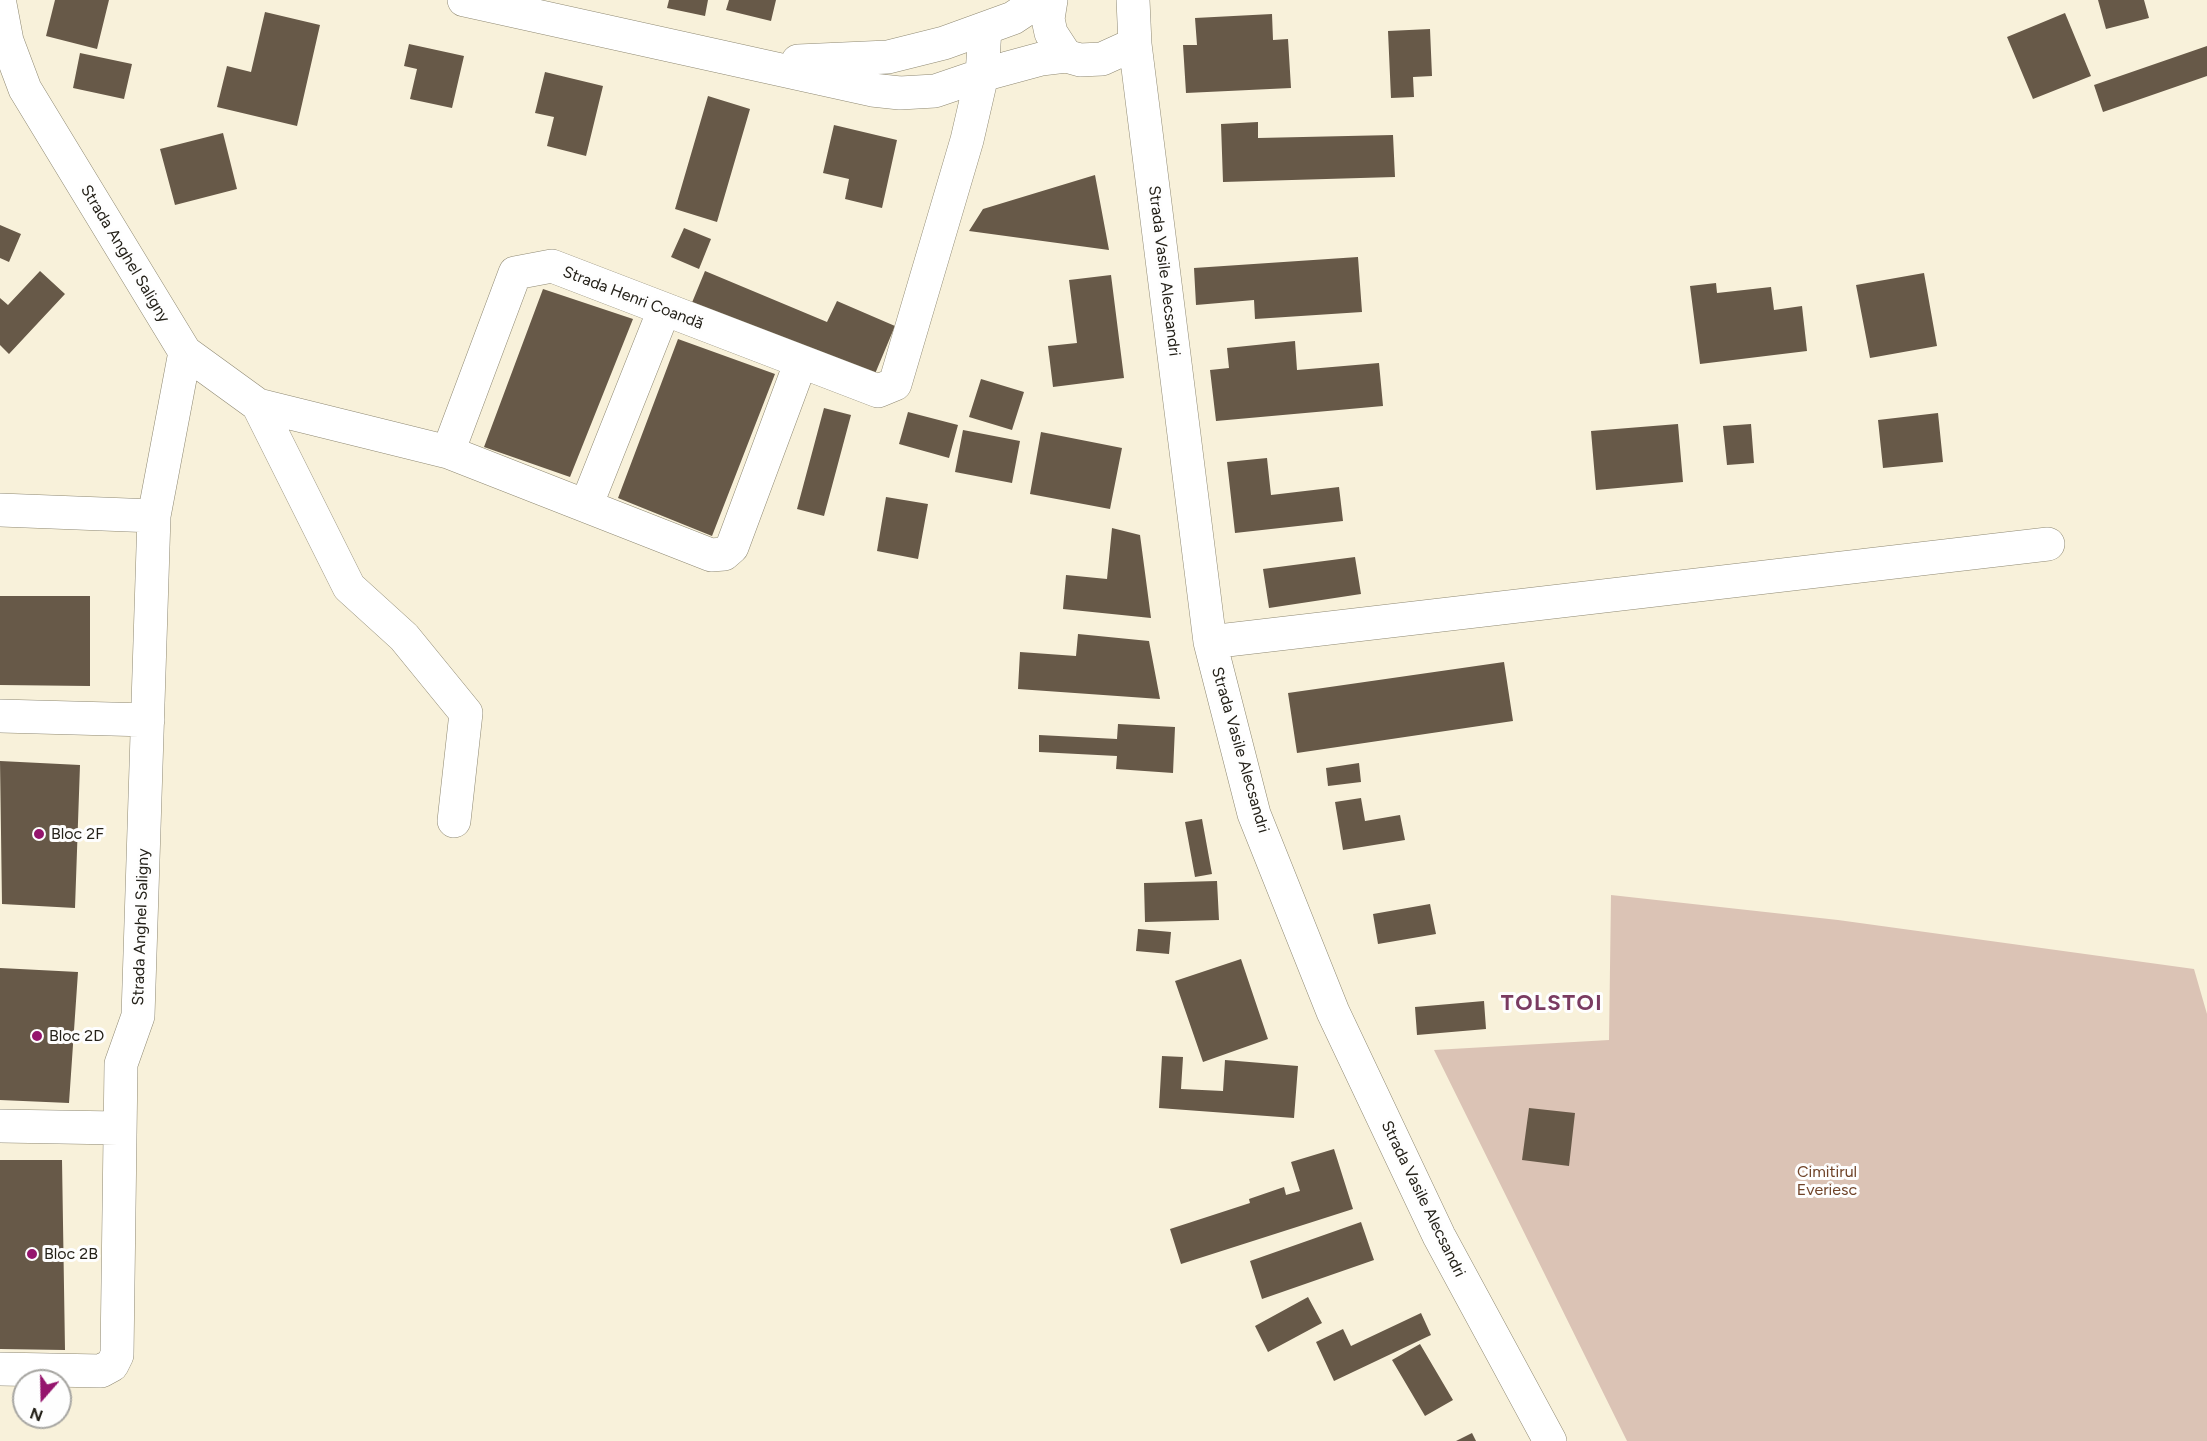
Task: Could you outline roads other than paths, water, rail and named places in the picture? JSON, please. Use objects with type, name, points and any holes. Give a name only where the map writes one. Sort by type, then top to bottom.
[{"type":"street","points":[[464,0],[872,90],[900,93],[935,92],[982,75],[1041,59],[1066,56],[1080,60],[1102,59],[1135,44]]},
{"type":"street","points":[[751,62],[888,57],[985,30],[1013,18],[1040,0]]},
{"type":"street","points":[[1051,0],[1048,19],[1051,33],[1066,56]]},
{"type":"street","name":"Strada Vasile Alecsandri","points":[[1133,0],[1135,44],[1210,642],[1254,814],[1333,1012],[1439,1236],[1550,1441]]},
{"type":"street","name":"Strada Anghel Saligny","points":[[0,4],[7,41],[24,89],[184,352],[154,516],[138,1016],[121,1064],[118,1128],[117,1355],[112,1365],[101,1371],[0,1369]]},
{"type":"street","name":"Strada Henri Coandă","points":[[448,452],[514,273],[552,266],[800,364],[878,391],[894,384],[967,140],[982,75],[985,30]]},
{"type":"street","points":[[586,506],[664,310]]},
{"type":"street","points":[[184,352],[258,405],[448,452],[711,555],[724,554],[732,547],[800,364]]},
{"type":"street","points":[[258,405],[350,587],[404,637],[466,713],[454,821]]},
{"type":"street","points":[[0,510],[154,516]]},
{"type":"street","points":[[1210,642],[2048,544]]},
{"type":"street","points":[[0,716],[148,720]]},
{"type":"street","points":[[0,1126],[118,1128]]},
{"type":"place","name":"Bloc 2F","points":[[39,834]]},
{"type":"place","name":"Bloc 2D","points":[[37,1036]]},
{"type":"place","name":"Bloc 2B","points":[[32,1254]]},
{"type":"district","name":"TOLSTOI","points":[[1552,1004]]},
{"type":"park label","name":"Cimitirul Everiesc","points":[[1827,1181]]}]
